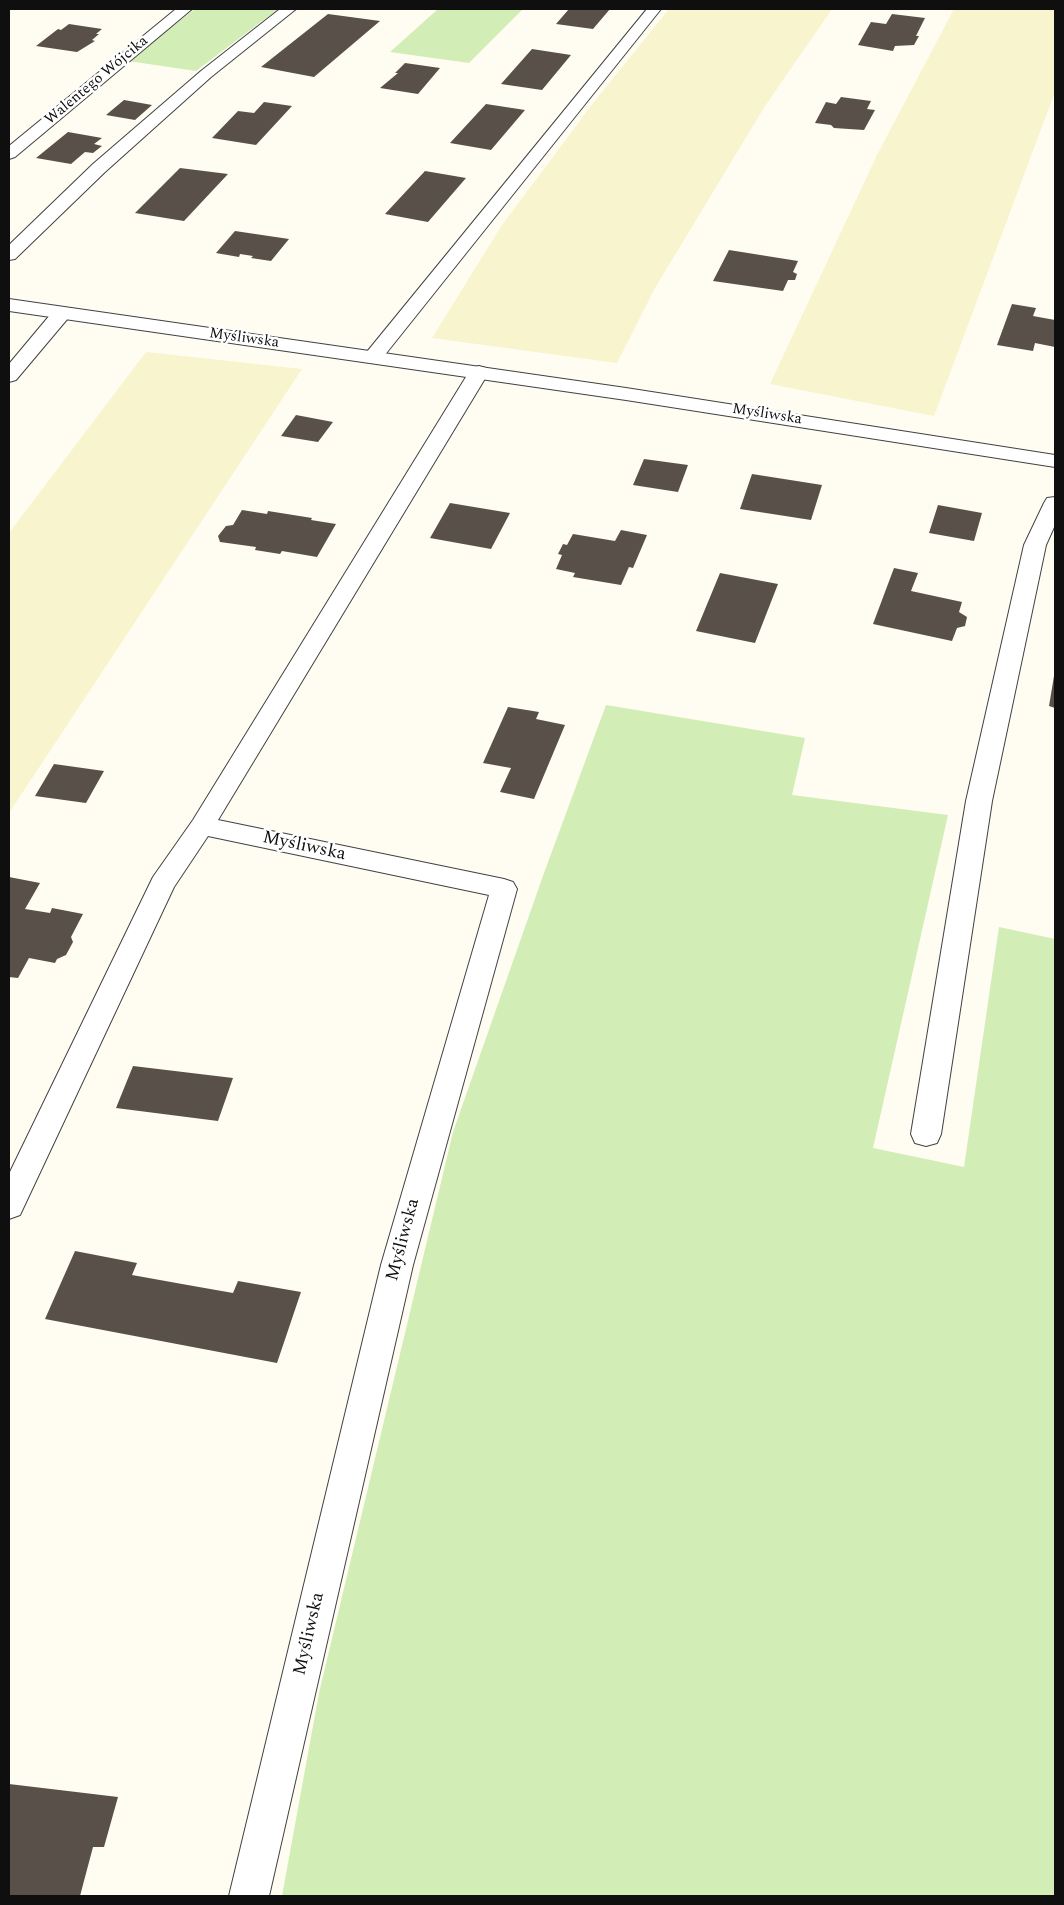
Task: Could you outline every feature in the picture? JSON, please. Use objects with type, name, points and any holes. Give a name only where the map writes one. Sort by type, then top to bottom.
[{"type":"street","name":"Walentego Wójcika","points":[[9,154],[185,9]]},
{"type":"street","points":[[9,255],[99,168],[192,87],[289,9]]},
{"type":"street","points":[[373,357],[654,9]]},
{"type":"street","name":"Myśliwska","points":[[9,305],[479,372],[1055,461]]},
{"type":"street","points":[[9,376],[62,313]]},
{"type":"street","points":[[9,1206],[162,884],[202,826],[479,372]]},
{"type":"street","points":[[926,1134],[979,801],[1035,545],[1055,502]]},
{"type":"street","name":"Myśliwska","points":[[202,826],[504,889],[397,1265],[249,1896]]},
{"type":"shaded area","points":[[669,9],[832,9],[765,106],[655,288],[617,363],[432,338],[502,225],[594,102]]},
{"type":"shaded area","points":[[954,9],[1055,9],[1055,92],[934,416],[770,384],[877,155]]},
{"type":"shaded area","points":[[146,352],[302,369],[9,813],[9,533]]},
{"type":"green space","points":[[195,9],[278,9],[196,71],[128,61]]},
{"type":"green space","points":[[438,9],[523,9],[469,63],[390,52]]},
{"type":"green space","points":[[606,705],[805,738],[792,795],[948,815],[873,1148],[964,1167],[999,927],[1055,939],[1055,1896],[282,1896],[319,1693],[453,1132],[544,873]]},
{"type":"building","points":[[569,9],[610,9],[593,29],[556,24]]},
{"type":"building","points":[[328,14],[380,21],[314,77],[261,67]]},
{"type":"building","points":[[892,14],[925,18],[916,36],[919,36],[914,45],[895,46],[893,51],[858,45],[871,22],[886,24]]},
{"type":"building","points":[[69,24],[102,29],[92,40],[95,41],[77,52],[36,46],[58,29],[61,30]]},
{"type":"building","points":[[532,49],[571,55],[542,90],[501,84]]},
{"type":"building","points":[[405,63],[440,68],[418,94],[380,88],[398,73],[395,73]]},
{"type":"building","points":[[841,97],[871,101],[867,109],[875,110],[864,130],[834,128],[831,125],[815,123],[826,102],[836,104]]},
{"type":"building","points":[[124,100],[152,105],[135,120],[106,115]]},
{"type":"building","points":[[264,102],[292,106],[256,145],[212,138],[238,111],[254,113]]},
{"type":"building","points":[[486,104],[525,110],[491,150],[450,143]]},
{"type":"building","points":[[68,132],[102,138],[94,144],[102,146],[93,153],[85,152],[71,164],[36,158]]},
{"type":"building","points":[[180,168],[228,174],[184,221],[135,213]]},
{"type":"building","points":[[425,171],[466,178],[428,222],[385,214]]},
{"type":"building","points":[[235,231],[289,239],[271,261],[240,254],[239,257],[216,253]]},
{"type":"building","points":[[729,250],[798,261],[793,272],[797,274],[795,280],[788,280],[783,291],[713,281]]},
{"type":"building","points":[[1012,304],[1036,308],[1033,316],[1055,320],[1055,347],[1035,343],[1033,351],[997,345]]},
{"type":"building","points":[[296,415],[333,422],[318,442],[281,436]]},
{"type":"building","points":[[644,459],[688,465],[678,492],[633,485]]},
{"type":"building","points":[[752,474],[822,485],[811,520],[740,509]]},
{"type":"building","points":[[450,503],[510,513],[491,549],[430,538]]},
{"type":"building","points":[[938,505],[982,513],[974,541],[929,533]]},
{"type":"building","points":[[242,510],[267,514],[268,511],[336,524],[317,557],[282,551],[280,554],[255,550],[256,547],[220,542],[218,536],[226,526],[233,525]]},
{"type":"building","points":[[621,530],[647,535],[633,568],[629,567],[621,585],[573,577],[575,573],[556,569],[562,555],[558,554],[563,544],[567,545],[573,534],[615,541]]},
{"type":"building","points":[[894,568],[918,573],[911,591],[962,602],[959,612],[967,617],[965,626],[957,628],[952,641],[873,624]]},
{"type":"building","points":[[720,573],[778,584],[755,643],[696,631]]},
{"type":"building","points":[[1055,676],[1055,708],[1049,706]]},
{"type":"building","points":[[508,707],[539,712],[536,719],[565,725],[534,799],[500,792],[511,768],[483,763]]},
{"type":"building","points":[[54,764],[104,771],[86,803],[35,796]]},
{"type":"building","points":[[9,877],[40,883],[25,909],[50,913],[52,908],[83,914],[71,937],[73,942],[66,955],[57,959],[55,963],[29,958],[18,978],[9,977]]},
{"type":"building","points":[[133,1066],[233,1078],[218,1121],[116,1108]]},
{"type":"building","points":[[75,1251],[137,1263],[132,1275],[233,1293],[238,1281],[301,1292],[277,1363],[45,1319]]},
{"type":"building","points":[[9,1784],[118,1797],[104,1847],[93,1847],[80,1896],[9,1896]]}]
